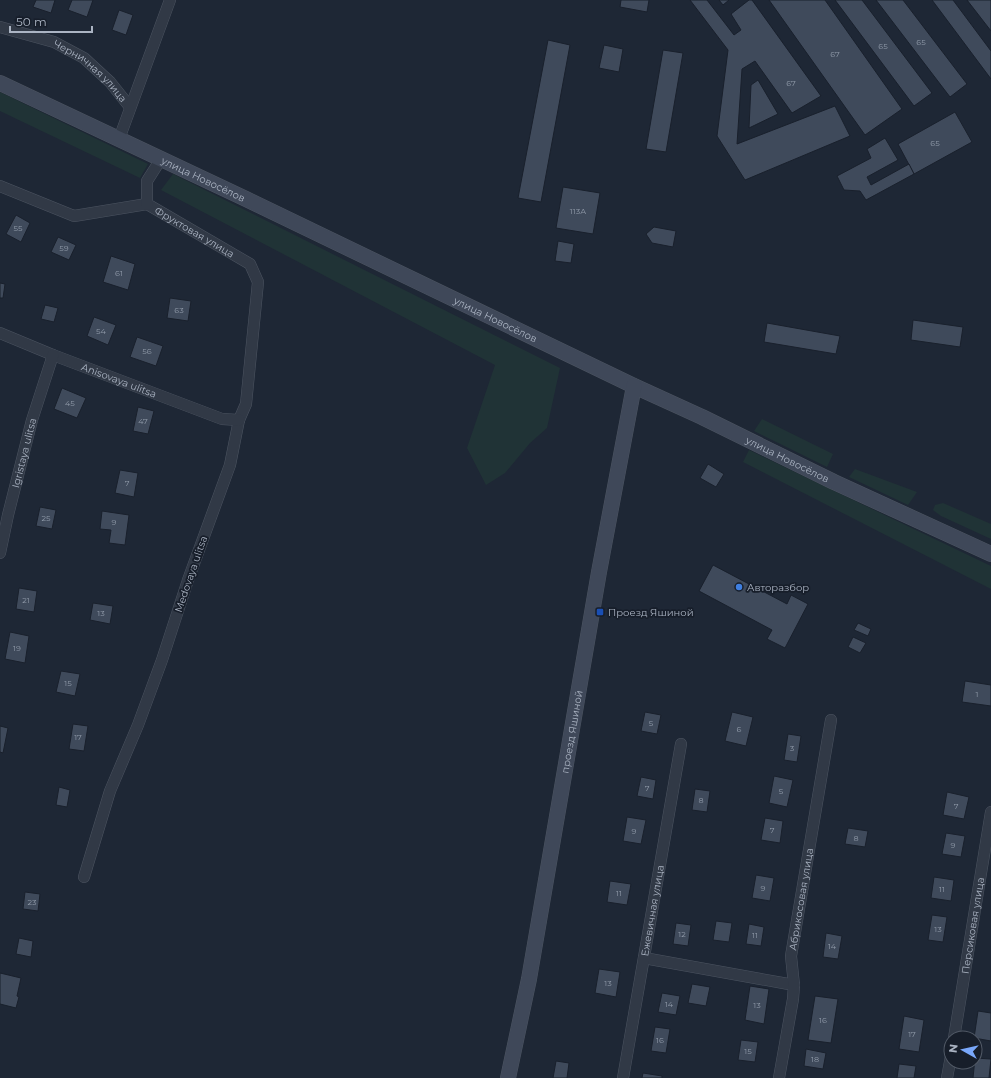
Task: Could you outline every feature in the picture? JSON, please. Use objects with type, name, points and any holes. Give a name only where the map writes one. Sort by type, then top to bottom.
[{"type":"street","points":[[119,139],[170,0]]},
{"type":"street","name":"Черничная улица","points":[[0,27],[54,42],[84,58],[110,82],[130,107]]},
{"type":"street","name":"улица Новосёлов","points":[[0,83],[424,284],[834,482],[991,554]]},
{"type":"street","points":[[147,204],[147,181],[161,159]]},
{"type":"street","name":"Фруктовая улица","points":[[0,186],[74,216],[147,204],[250,264]]},
{"type":"street","name":"Medovaya ulitsa","points":[[84,877],[110,791],[138,725],[188,580],[230,465],[239,420],[246,404],[258,282],[250,264]]},
{"type":"street","name":"Anisovaya ulitsa","points":[[0,333],[53,355],[222,419],[239,420]]},
{"type":"street","name":"Igristaya ulitsa","points":[[0,553],[32,420],[53,355]]},
{"type":"street","name":"проезд Яшиной","points":[[508,1078],[529,979],[599,572],[634,386]]},
{"type":"street","name":"Абрикосовая улица","points":[[779,1078],[793,999],[794,985],[791,956],[831,720]]},
{"type":"street","name":"Ежевичная улица","points":[[623,1078],[681,744]]},
{"type":"street","name":"Персиковая улица","points":[[955,1030],[991,812]]},
{"type":"street","points":[[644,958],[794,985]]},
{"type":"green space","points":[[0,92],[148,164],[140,178],[0,111]]},
{"type":"green space","points":[[173,174],[560,368],[547,428],[530,443],[505,473],[486,485],[467,448],[495,365],[161,190]]},
{"type":"green space","points":[[762,419],[833,454],[827,467],[754,431]]},
{"type":"green space","points":[[749,450],[991,566],[991,589],[743,462]]},
{"type":"green space","points":[[855,469],[917,492],[908,505],[849,477]]},
{"type":"green space","points":[[943,503],[991,524],[991,539],[941,516],[933,510],[935,505]]},
{"type":"building","points":[[36,0],[55,0],[51,13],[33,7]]},
{"type":"building","points":[[72,0],[93,0],[87,17],[68,10]]},
{"type":"building","points":[[621,0],[649,0],[647,12],[620,7]]},
{"type":"building","points":[[690,0],[707,0],[734,35],[741,30],[731,14],[749,0],[752,0],[821,96],[792,113],[755,61],[742,69],[737,144],[835,106],[850,136],[745,180],[717,136],[728,50]]},
{"type":"building","points":[[719,0],[729,0],[723,5]]},
{"type":"building","points":[[769,0],[825,0],[902,109],[865,135]]},
{"type":"building","points":[[835,0],[862,0],[932,93],[914,106]]},
{"type":"building","points":[[876,0],[903,0],[967,84],[950,97]]},
{"type":"building","points":[[932,0],[953,0],[991,51],[991,79]]},
{"type":"building","points":[[967,0],[991,0],[991,31]]},
{"type":"building","points":[[119,10],[133,15],[126,35],[112,30]]},
{"type":"building","points":[[548,40],[570,45],[541,202],[518,198]]},
{"type":"building","points":[[604,45],[623,49],[619,72],[599,68]]},
{"type":"building","points":[[663,50],[683,53],[666,152],[646,149]]},
{"type":"building","points":[[758,80],[778,114],[749,128],[751,85]]},
{"type":"building","points":[[955,112],[972,142],[914,174],[898,144]]},
{"type":"building","points":[[885,138],[898,160],[867,177],[871,185],[909,164],[914,174],[866,200],[860,191],[844,190],[837,176],[871,158],[867,149]]},
{"type":"building","points":[[563,187],[600,193],[593,234],[556,228]]},
{"type":"building","points":[[16,215],[30,223],[21,242],[6,234]]},
{"type":"building","points":[[654,227],[676,231],[673,247],[652,243],[646,234]]},
{"type":"building","points":[[58,237],[76,245],[69,260],[51,252]]},
{"type":"building","points":[[558,241],[574,244],[571,263],[555,261]]},
{"type":"building","points":[[111,256],[135,264],[128,290],[103,282]]},
{"type":"building","points":[[0,283],[5,284],[3,298],[0,298]]},
{"type":"building","points":[[170,298],[191,301],[188,321],[167,318]]},
{"type":"building","points":[[45,305],[58,308],[54,322],[41,319]]},
{"type":"building","points":[[94,317],[116,325],[108,345],[87,336]]},
{"type":"building","points":[[913,320],[963,327],[960,347],[911,340]]},
{"type":"building","points":[[767,323],[840,336],[836,354],[764,342]]},
{"type":"building","points":[[137,337],[163,346],[156,366],[130,357]]},
{"type":"building","points":[[62,388],[86,398],[77,418],[54,409]]},
{"type":"building","points":[[138,407],[154,411],[148,434],[133,431]]},
{"type":"building","points":[[708,464],[724,474],[716,487],[700,478]]},
{"type":"building","points":[[120,470],[138,473],[134,497],[115,493]]},
{"type":"building","points":[[40,507],[56,510],[52,529],[36,526]]},
{"type":"building","points":[[102,511],[129,515],[125,545],[109,543],[111,530],[100,529]]},
{"type":"building","points":[[713,565],[787,604],[791,595],[808,604],[785,648],[767,639],[772,630],[699,591]]},
{"type":"building","points":[[19,588],[37,591],[34,612],[16,609]]},
{"type":"building","points":[[93,603],[113,606],[110,624],[90,620]]},
{"type":"building","points":[[858,623],[871,629],[868,636],[854,630]]},
{"type":"building","points":[[10,632],[29,636],[25,663],[5,659]]},
{"type":"building","points":[[853,637],[866,643],[860,653],[848,647]]},
{"type":"building","points":[[61,671],[80,674],[75,696],[56,692]]},
{"type":"building","points":[[965,681],[991,685],[991,706],[962,702]]},
{"type":"building","points":[[645,712],[661,715],[657,734],[641,731]]},
{"type":"building","points":[[732,712],[753,717],[746,746],[725,741]]},
{"type":"building","points":[[73,724],[88,726],[84,751],[69,749]]},
{"type":"building","points":[[0,726],[8,728],[3,753],[0,752]]},
{"type":"building","points":[[788,734],[801,736],[797,762],[784,760]]},
{"type":"building","points":[[774,776],[793,780],[787,807],[769,803]]},
{"type":"building","points":[[641,777],[656,780],[653,799],[637,796]]},
{"type":"building","points":[[59,787],[70,790],[67,807],[56,805]]},
{"type":"building","points":[[695,789],[710,791],[707,812],[692,810]]},
{"type":"building","points":[[947,792],[969,797],[964,819],[943,815]]},
{"type":"building","points":[[627,817],[646,820],[641,844],[623,841]]},
{"type":"building","points":[[765,818],[783,821],[780,843],[761,840]]},
{"type":"building","points":[[848,828],[868,831],[865,847],[845,844]]},
{"type":"building","points":[[946,833],[965,836],[961,857],[942,854]]},
{"type":"building","points":[[756,875],[774,878],[770,901],[752,898]]},
{"type":"building","points":[[934,877],[954,880],[951,901],[931,898]]},
{"type":"building","points":[[610,881],[631,884],[627,905],[607,902]]},
{"type":"building","points":[[25,892],[40,894],[38,911],[23,909]]},
{"type":"building","points":[[932,915],[947,917],[943,942],[928,940]]},
{"type":"building","points":[[716,921],[732,923],[729,942],[713,940]]},
{"type":"building","points":[[676,923],[691,925],[688,946],[673,944]]},
{"type":"building","points":[[749,924],[764,927],[761,946],[746,944]]},
{"type":"building","points":[[826,933],[842,936],[838,959],[823,957]]},
{"type":"building","points":[[19,938],[33,941],[31,957],[16,954]]},
{"type":"building","points":[[599,969],[620,972],[616,997],[595,993]]},
{"type":"building","points":[[0,973],[21,978],[16,1008],[0,1004]]},
{"type":"building","points":[[692,984],[710,987],[706,1006],[688,1003]]},
{"type":"building","points":[[750,986],[769,989],[764,1024],[745,1020]]},
{"type":"building","points":[[662,993],[680,996],[676,1015],[658,1012]]},
{"type":"building","points":[[815,996],[838,999],[831,1043],[808,1040]]},
{"type":"building","points":[[978,1011],[991,1013],[991,1041],[983,1040],[983,1030],[975,1030]]},
{"type":"building","points":[[904,1016],[924,1020],[919,1052],[899,1049]]},
{"type":"building","points":[[655,1027],[670,1029],[666,1053],[651,1051]]},
{"type":"building","points":[[741,1040],[758,1042],[755,1062],[738,1060]]},
{"type":"building","points":[[806,1049],[826,1053],[823,1069],[804,1066]]},
{"type":"building","points":[[983,1058],[991,1059],[989,1078],[973,1078],[974,1070],[983,1070]]},
{"type":"building","points":[[556,1061],[569,1063],[567,1078],[553,1078]]},
{"type":"building","points":[[899,1064],[916,1066],[914,1078],[897,1078]]},
{"type":"building","points":[[643,1073],[662,1076],[662,1078],[642,1078]]},
{"type":"place","name":"Авторазбор","points":[[739,587]]},
{"type":"place","name":"Проезд Яшиной","points":[[600,612]]}]
